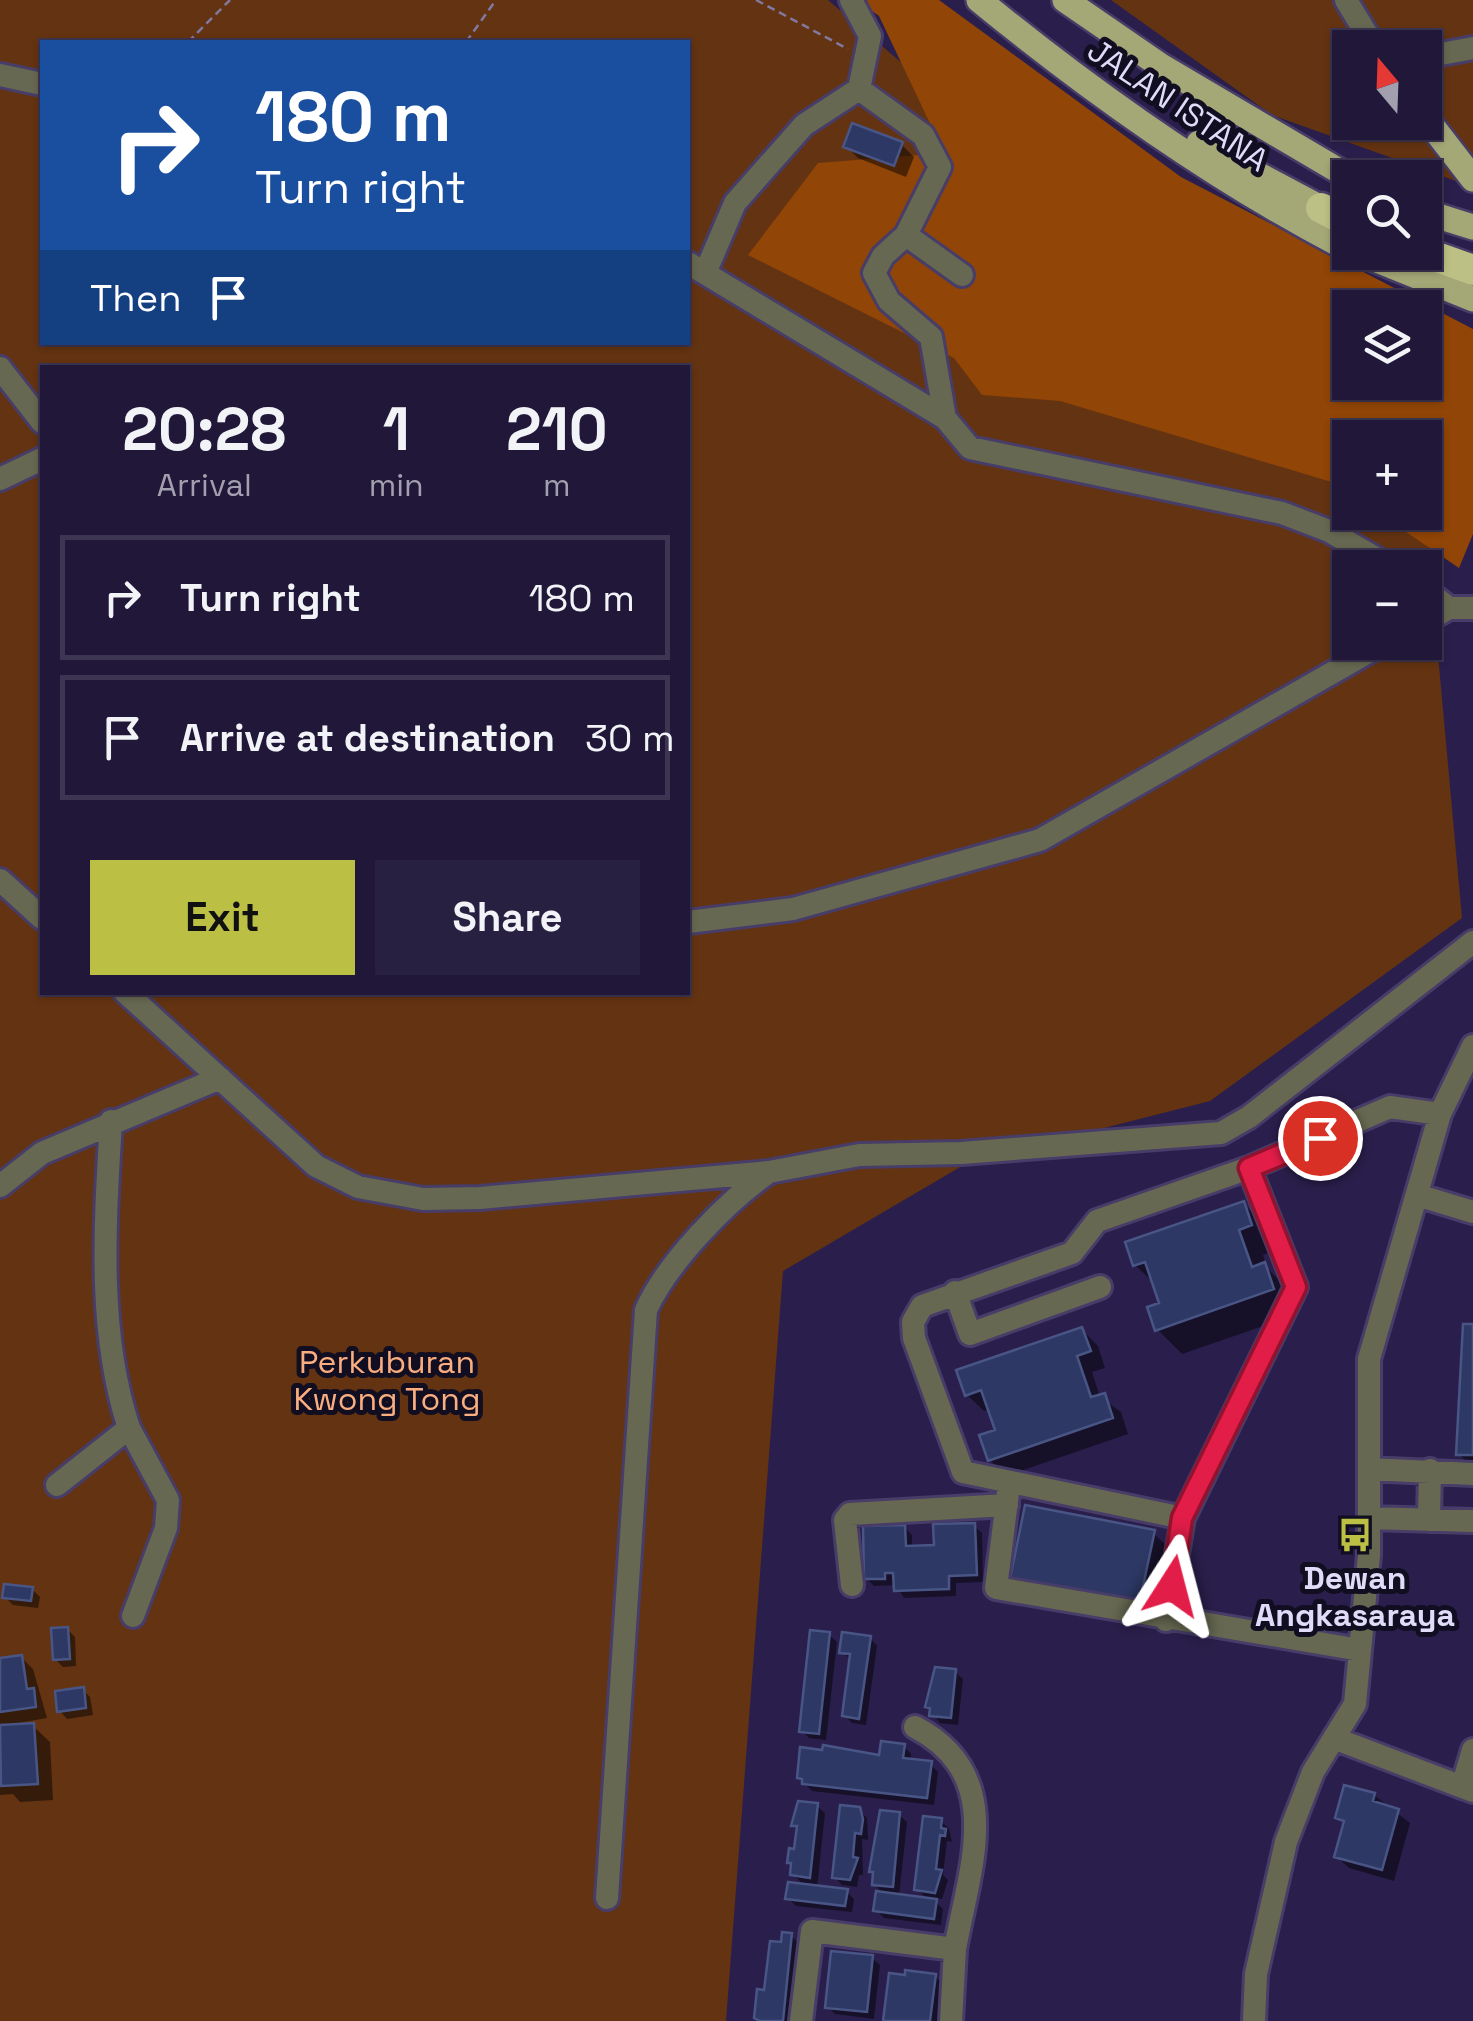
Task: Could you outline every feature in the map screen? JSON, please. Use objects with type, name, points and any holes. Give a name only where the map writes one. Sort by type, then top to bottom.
[{"type":"highway","points":[[1321,208],[1332,214]]},
{"type":"highway","points":[[1442,259],[1473,270]]},
{"type":"main road","name":"JALAN ISTANA","points":[[979,0],[1068,70],[1230,182],[1332,239]]},
{"type":"main road","name":"JALAN ISTANA","points":[[1064,0],[1161,66],[1332,167]]},
{"type":"main road","points":[[1068,70],[1321,208]]},
{"type":"main road","points":[[1442,139],[1473,179]]},
{"type":"main road","points":[[1442,217],[1473,227]]},
{"type":"main road","name":"JALAN ISTANA","points":[[1400,270],[1473,299]]},
{"type":"street","points":[[851,0],[870,36],[859,89],[804,125],[735,202],[697,267],[783,323],[945,418],[970,448],[1282,512],[1329,531],[1362,550]]},
{"type":"street","points":[[1346,0],[1364,30]]},
{"type":"street","points":[[1442,54],[1473,48]]},
{"type":"street","points":[[0,75],[40,84]]},
{"type":"street","points":[[859,89],[923,135],[940,167],[906,235],[883,256],[874,273],[889,301],[931,337],[945,418]]},
{"type":"street","points":[[906,235],[962,275]]},
{"type":"street","points":[[0,368],[40,419]]},
{"type":"street","points":[[0,479],[40,460]]},
{"type":"street","points":[[1442,597],[1467,609]]},
{"type":"street","points":[[1442,617],[1467,609]]},
{"type":"street","points":[[690,922],[793,910],[1040,840],[1355,660]]},
{"type":"street","points":[[0,880],[40,916]]},
{"type":"street","points":[[128,995],[316,1166],[358,1187],[423,1199],[480,1198],[769,1172],[858,1155],[960,1153],[1221,1133],[1249,1117],[1473,942]]},
{"type":"street","points":[[1254,2021],[1256,1974],[1286,1842],[1313,1772],[1355,1704],[1369,1518],[1369,1359],[1440,1114],[1473,1046]]},
{"type":"street","points":[[0,1186],[42,1153],[220,1078]]},
{"type":"street","points":[[1008,1495],[963,1472],[914,1338],[913,1322],[922,1306],[1072,1253],[1097,1221],[1249,1168],[1390,1108],[1440,1114]]},
{"type":"street","points":[[112,1122],[106,1236],[109,1325],[117,1391],[129,1428],[168,1500],[166,1528],[133,1616]]},
{"type":"street","points":[[1166,1620],[1182,1518],[1296,1287],[1249,1168]]},
{"type":"street","points":[[607,1898],[646,1310],[658,1284],[750,1186],[769,1172]]},
{"type":"street","points":[[1416,1195],[1473,1212]]},
{"type":"street","points":[[954,1292],[970,1334],[1100,1288]]},
{"type":"street","points":[[57,1485],[129,1428]]},
{"type":"street","points":[[1369,1469],[1473,1474]]},
{"type":"street","points":[[1429,1520],[1430,1470]]},
{"type":"street","points":[[852,1586],[845,1520],[850,1514],[1008,1495],[1182,1518]]},
{"type":"street","points":[[1008,1495],[996,1588],[1166,1620],[1360,1650]]},
{"type":"street","points":[[1369,1518],[1473,1521]]},
{"type":"street","points":[[915,1727],[945,1742],[960,1760],[973,1792],[976,1836],[955,1950],[951,2021]]},
{"type":"street","points":[[1336,1739],[1468,1789],[1473,1750]]},
{"type":"street","points":[[802,2021],[812,1932],[955,1950]]},
{"type":"path","points":[[190,40],[230,0]]},
{"type":"path","points":[[467,40],[496,0]]},
{"type":"path","points":[[756,0],[863,57]]},
{"type":"green space","name":"Perkuburan Kwong Tong","points":[[0,0],[828,0],[1332,430],[1332,530],[1427,530],[1428,550],[1332,550],[1332,660],[1438,660],[1462,918],[1210,1101],[967,1163],[783,1271],[726,2021],[0,2021]]},
{"type":"green space","points":[[1111,0],[1473,0],[1473,187],[1442,176],[1442,160],[1398,160],[1342,140],[1442,140],[1442,30],[1332,30],[1332,136],[1272,115]]},
{"type":"shaded area","points":[[857,0],[939,0],[1181,177],[1332,256],[1332,270],[1360,270],[1398,290],[1332,290],[1332,400],[1442,400],[1442,313],[1473,329],[1473,534],[1459,568],[1442,556],[1442,550],[1432,550],[1403,530],[1442,530],[1442,420],[1332,420],[1332,482],[1060,401],[982,395],[954,358],[748,255],[818,163],[944,153],[879,16]]},
{"type":"building","points":[[852,123],[903,142],[894,166],[843,147]]},
{"type":"building","points":[[1244,1201],[1252,1225],[1239,1230],[1252,1267],[1265,1262],[1274,1289],[1155,1331],[1147,1307],[1159,1303],[1145,1262],[1133,1266],[1125,1242]]},
{"type":"building","points":[[1463,1324],[1473,1324],[1473,1455],[1456,1455]]},
{"type":"building","points":[[1082,1327],[1091,1351],[1077,1356],[1091,1397],[1105,1393],[1113,1418],[988,1461],[979,1435],[995,1430],[981,1390],[965,1396],[956,1370]]},
{"type":"building","points":[[1025,1505],[1155,1530],[1138,1610],[1009,1584]]},
{"type":"building","points":[[975,1523],[977,1575],[949,1576],[949,1589],[894,1591],[893,1573],[885,1573],[885,1579],[864,1579],[863,1526],[905,1525],[906,1546],[934,1545],[933,1524]]},
{"type":"building","points":[[4,1584],[33,1587],[31,1601],[2,1598]]},
{"type":"building","points":[[68,1627],[70,1659],[53,1660],[51,1628]]},
{"type":"building","points":[[810,1630],[830,1632],[819,1734],[799,1732]]},
{"type":"building","points":[[842,1632],[871,1636],[859,1719],[842,1716],[850,1654],[839,1653]]},
{"type":"building","points":[[22,1655],[27,1689],[34,1688],[36,1707],[0,1712],[0,1658]]},
{"type":"building","points":[[935,1667],[956,1669],[951,1718],[929,1716],[930,1708],[925,1707]]},
{"type":"building","points":[[84,1687],[86,1708],[57,1712],[55,1691]]},
{"type":"building","points":[[34,1723],[38,1784],[1,1786],[0,1725]]},
{"type":"building","points":[[881,1741],[905,1744],[903,1758],[932,1761],[927,1798],[802,1784],[802,1779],[797,1778],[800,1747],[822,1750],[823,1745],[879,1755]]},
{"type":"building","points":[[1344,1785],[1375,1793],[1373,1801],[1399,1809],[1382,1870],[1334,1857],[1344,1821],[1335,1818]]},
{"type":"building","points":[[798,1801],[818,1803],[810,1878],[790,1875],[791,1863],[787,1863],[789,1848],[794,1849],[797,1826],[791,1826]]},
{"type":"building","points":[[840,1805],[860,1807],[863,1819],[861,1834],[855,1833],[853,1857],[858,1858],[850,1880],[832,1878]]},
{"type":"building","points":[[880,1810],[900,1812],[893,1887],[872,1885],[873,1872],[869,1872]]},
{"type":"building","points":[[923,1816],[942,1818],[941,1828],[946,1829],[945,1836],[940,1835],[936,1869],[942,1870],[935,1893],[914,1890]]},
{"type":"building","points":[[788,1882],[848,1889],[845,1906],[785,1899]]},
{"type":"building","points":[[876,1891],[937,1899],[934,1919],[873,1911]]},
{"type":"building","points":[[782,1932],[792,1933],[783,2021],[760,2021],[754,2018],[757,1989],[764,1990],[770,1941],[781,1942]]},
{"type":"building","points":[[831,1951],[873,1955],[867,2012],[825,2008]]},
{"type":"building","points":[[905,1970],[936,1974],[930,2021],[883,2021],[889,1973],[905,1975]]},
{"type":"place","name":"Dewan Angkasaraya","points":[[1355,1535]]},
{"type":"route","points":[[1172,1586],[1182,1518],[1296,1287],[1249,1168],[1320,1138]]}]
